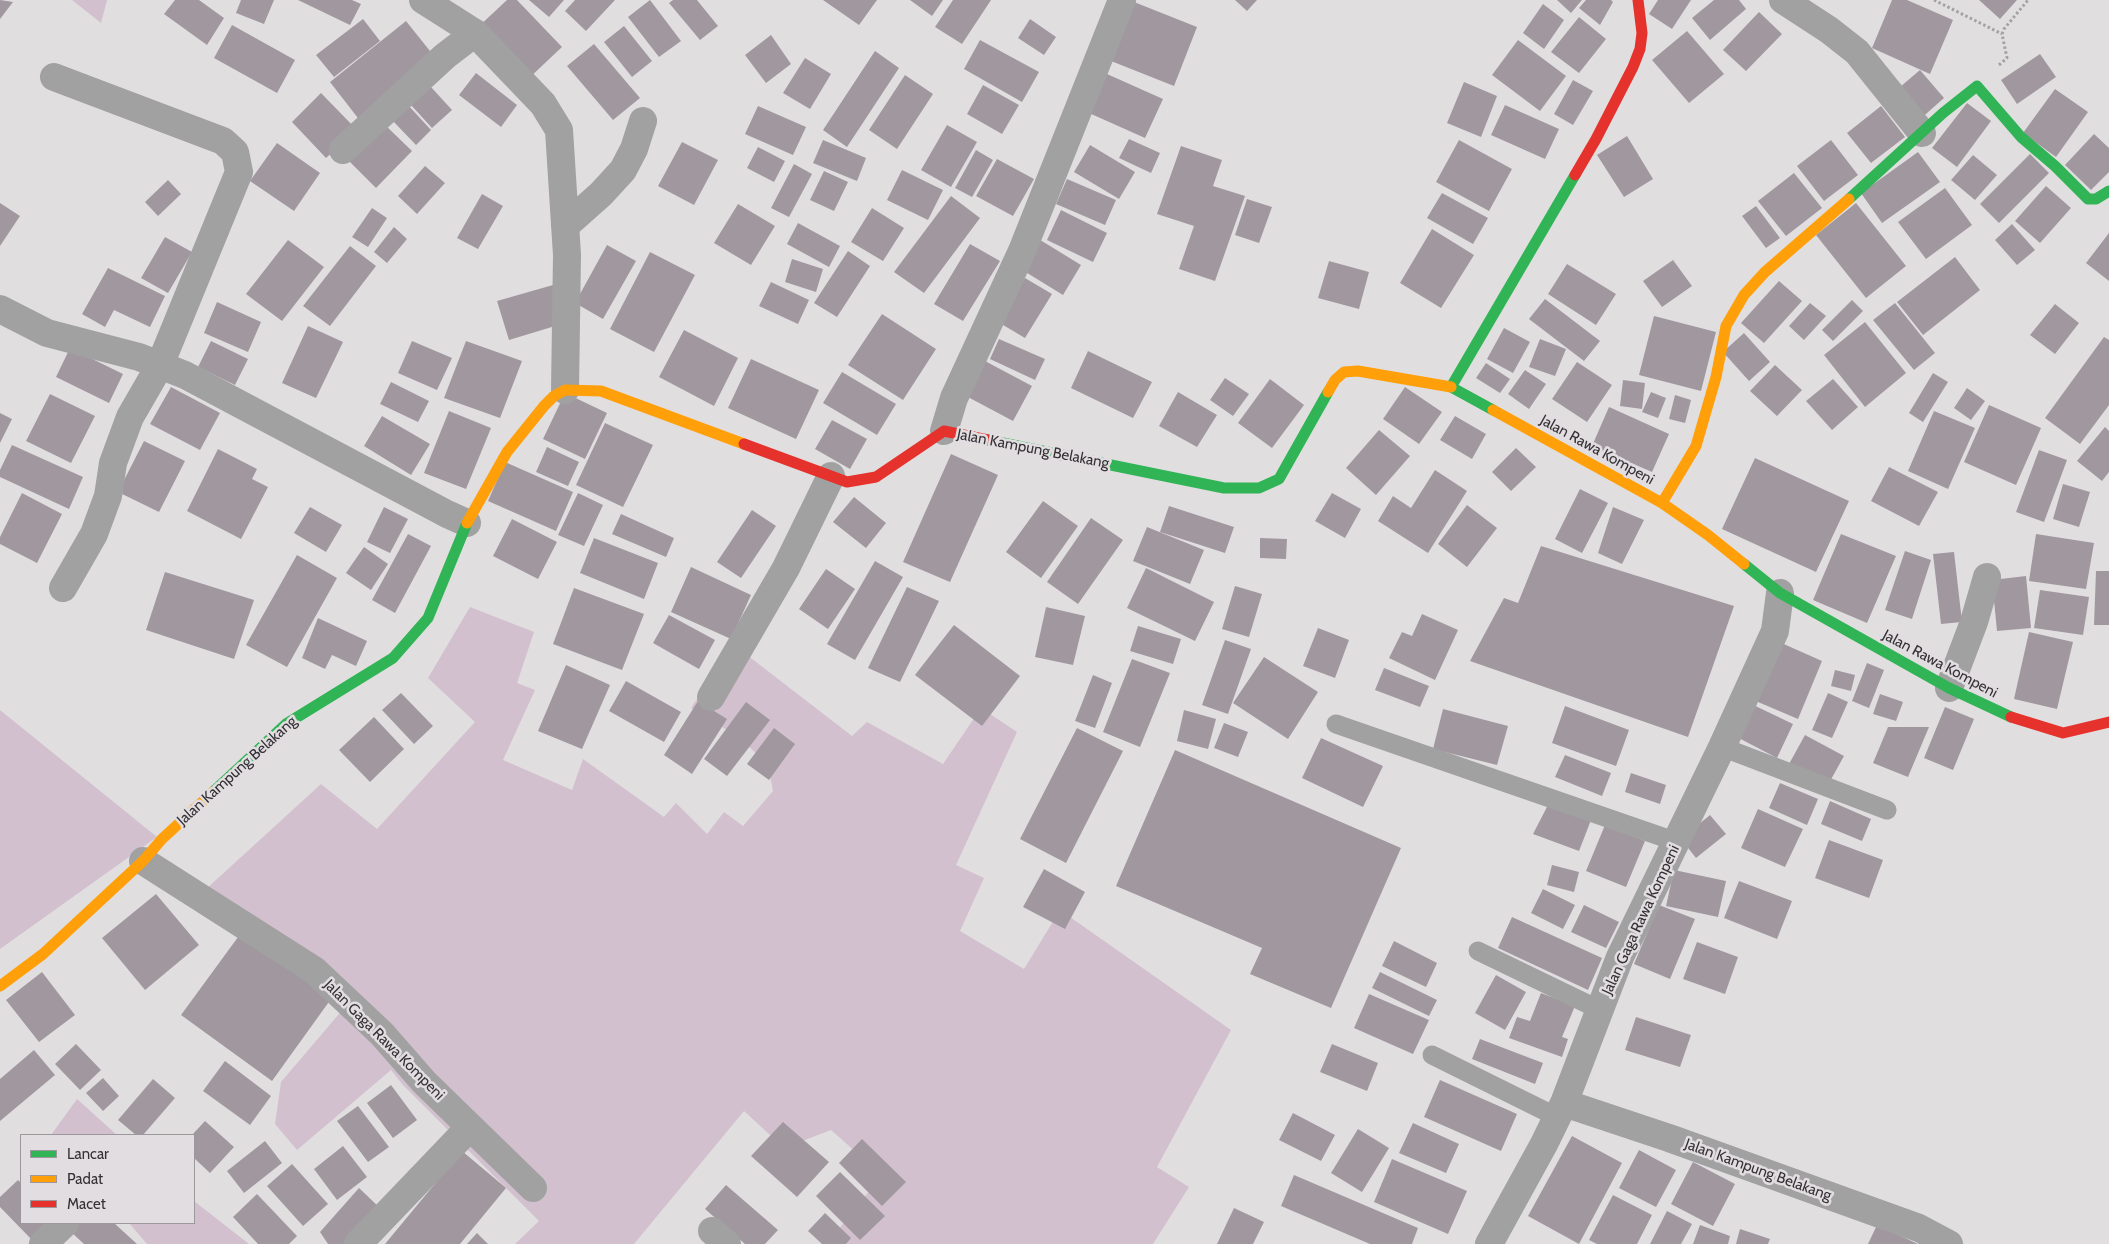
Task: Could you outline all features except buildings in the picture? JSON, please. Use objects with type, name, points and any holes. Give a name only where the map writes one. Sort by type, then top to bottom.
[{"type":"street","points":[[423,0],[475,33],[543,104],[560,130],[567,255],[565,390]]},
{"type":"street","points":[[944,431],[962,377],[1026,242],[1122,0]]},
{"type":"street","points":[[1451,387],[1596,139],[1633,67],[1640,48],[1642,33],[1638,0]]},
{"type":"street","points":[[1783,0],[1829,30],[1857,52],[1922,133]]},
{"type":"street","points":[[343,150],[445,56],[475,33]]},
{"type":"street","points":[[54,77],[223,141],[235,152],[239,172],[160,365],[130,417],[113,463],[108,496],[94,534],[63,588]]},
{"type":"street","points":[[1662,503],[1696,446],[1716,377],[1726,326],[1744,295],[1765,272],[1922,133],[1943,112],[1977,86],[2021,137],[2055,166],[2088,199],[2096,199],[2109,191]]},
{"type":"street","points":[[565,226],[601,194],[623,170],[634,149],[642,121]]},
{"type":"street","points":[[0,309],[47,333],[139,357],[185,374],[447,514],[467,522]]},
{"type":"street","name":"Jalan Kampung Belakang","points":[[0,986],[43,954],[146,857],[162,839],[286,724],[393,658],[428,618],[467,522],[507,452],[544,406],[554,396],[565,390],[600,391],[847,482],[876,477],[944,431],[1224,488],[1260,488],[1279,479],[1335,380],[1344,372],[1358,371],[1451,387]]},
{"type":"street","name":"Jalan Rawa Kompeni","points":[[1451,387],[1662,503],[1708,535],[1780,593],[1949,688],[2020,722],[2063,733],[2109,722]]},
{"type":"street","points":[[711,697],[786,568],[831,476]]},
{"type":"street","points":[[1949,688],[1974,622],[1987,577]]},
{"type":"street","name":"Jalan Gaga Rawa Kompeni","points":[[1489,1244],[1560,1110],[1620,957],[1677,842],[1775,631],[1780,593]]},
{"type":"street","name":"Jalan Gaga Rawa Kompeni","points":[[146,857],[314,970],[382,1034],[424,1082],[533,1188]]},
{"type":"street","name":"Jalan Kampung Belakang","points":[[1560,1110],[1678,1141],[1919,1228],[1949,1244]]},
{"type":"street","points":[[358,1244],[470,1127]]},
{"type":"street","points":[[43,1244],[64,1224]]},
{"type":"lane","points":[[1336,724],[1677,842]]},
{"type":"lane","points":[[1722,747],[1886,810]]},
{"type":"lane","points":[[1478,950],[1600,1010]]},
{"type":"lane","points":[[1432,1055],[1560,1110]]},
{"type":"path","points":[[1934,0],[2002,34]]},
{"type":"path","points":[[1977,86],[2007,58],[2002,34],[2028,0]]},
{"type":"shaded area","points":[[72,0],[107,0],[101,23]]},
{"type":"shaded area","points":[[470,607],[534,632],[517,683],[535,690],[503,760],[572,790],[583,759],[664,817],[676,803],[707,834],[724,812],[743,826],[773,791],[768,765],[740,738],[691,708],[734,645],[852,736],[867,722],[943,764],[981,708],[1017,732],[956,865],[984,878],[960,931],[1024,969],[1060,910],[1231,1030],[1157,1167],[1189,1187],[1153,1244],[846,1244],[835,1234],[882,1175],[831,1130],[784,1148],[744,1111],[634,1244],[515,1244],[539,1221],[403,1085],[391,1070],[297,1150],[275,1124],[281,1082],[344,1008],[205,890],[321,784],[377,829],[475,722],[428,678]]},
{"type":"shaded area","points":[[0,710],[157,837],[0,949]]},
{"type":"shaded area","points":[[77,1099],[116,1134],[52,1134]]},
{"type":"shaded area","points":[[195,1202],[249,1244],[147,1244],[130,1224],[195,1224]]},
{"type":"traffic: fast","points":[[1849,199],[1943,113],[1977,86],[2021,137],[2055,166],[2088,199],[2096,199],[2109,191]]},
{"type":"traffic: fast","points":[[1493,410],[1451,387],[1575,175]]},
{"type":"traffic: fast","points":[[988,440],[1224,488],[1259,488],[1279,479],[1328,392]]},
{"type":"traffic: fast","points":[[213,792],[286,724],[393,658],[428,618],[467,523]]},
{"type":"traffic: fast","points":[[1744,564],[1780,593],[1949,688],[2011,717]]},
{"type":"traffic: slow","points":[[1662,503],[1696,446],[1716,377],[1726,326],[1744,295],[1765,272],[1849,199]]},
{"type":"traffic: slow","points":[[1328,392],[1335,380],[1344,372],[1358,371],[1451,387]]},
{"type":"traffic: slow","points":[[467,523],[507,452],[544,406],[554,396],[565,390],[601,391],[744,444]]},
{"type":"traffic: slow","points":[[1493,410],[1662,503],[1708,535],[1744,564]]},
{"type":"traffic: slow","points":[[0,986],[43,954],[143,861],[162,839],[213,792]]},
{"type":"traffic: jam","points":[[1575,175],[1596,139],[1633,67],[1640,49],[1642,33],[1638,0]]},
{"type":"traffic: jam","points":[[744,444],[847,482],[876,477],[944,431],[988,440]]},
{"type":"traffic: jam","points":[[2011,717],[2063,733],[2109,722]]}]
